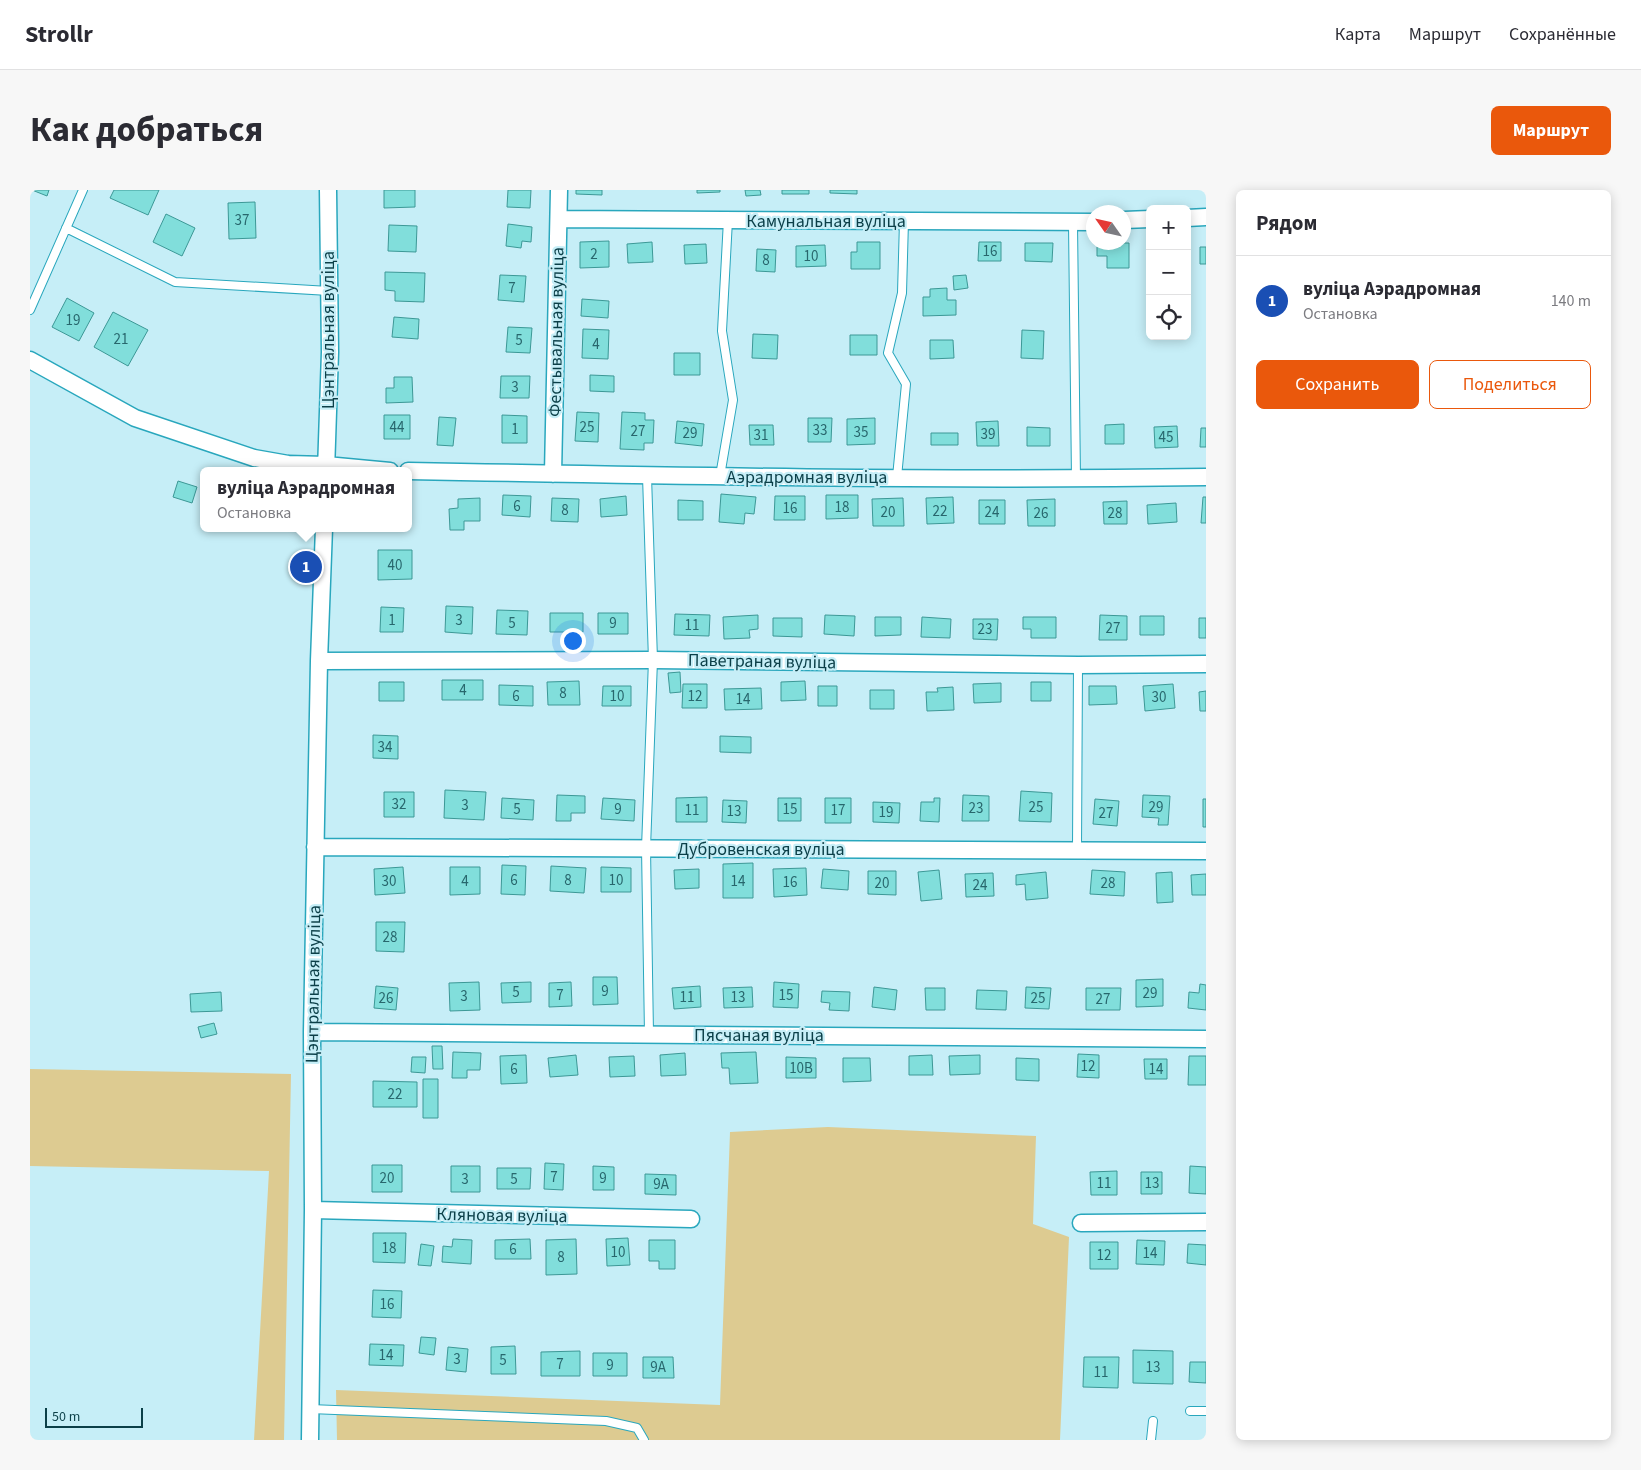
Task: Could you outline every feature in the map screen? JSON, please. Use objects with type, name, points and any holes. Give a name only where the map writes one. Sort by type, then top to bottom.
[{"type":"street","name":"Цэнтральная вуліца","points":[[326,467],[330,352],[328,190]]},
{"type":"street","name":"Фестывальная вуліца","points":[[552,474],[559,190]]},
{"type":"street","points":[[1191,218],[1206,217]]},
{"type":"street","name":"Камунальная вуліца","points":[[559,218],[1086,222]]},
{"type":"street","points":[[1131,220],[1146,219]]},
{"type":"street","points":[[30,360],[134,418],[254,458],[316,467]]},
{"type":"street","name":"Аэрадромная вуліца","points":[[412,471],[647,476],[1076,479],[1206,477]]},
{"type":"street","name":"Цэнтральная вуліца","points":[[310,1440],[312,1032],[319,661],[324,532]]},
{"type":"street","name":"Паветраная вуліца","points":[[319,661],[653,660],[1078,665],[1206,664]]},
{"type":"street","name":"Дубровенская вуліца","points":[[315,847],[1206,851]]},
{"type":"street","name":"Пясчаная вуліца","points":[[312,1032],[1206,1039]]},
{"type":"street","name":"Кляновая вуліца","points":[[312,1210],[691,1219]]},
{"type":"street","points":[[1081,1222],[1206,1222]]},
{"type":"lane","points":[[30,310],[83,190]]},
{"type":"lane","points":[[720,476],[733,400],[722,331],[728,220]]},
{"type":"lane","points":[[897,477],[906,384],[888,353],[902,293],[904,221]]},
{"type":"lane","points":[[1073,222],[1076,479]]},
{"type":"lane","points":[[66,228],[175,282],[329,291]]},
{"type":"lane","points":[[647,476],[653,660],[646,848],[649,1034]]},
{"type":"lane","points":[[1077,850],[1078,665]]},
{"type":"lane","points":[[310,1409],[606,1421],[637,1428],[644,1440]]},
{"type":"lane","points":[[1190,1411],[1206,1411]]},
{"type":"lane","points":[[1151,1440],[1153,1421]]},
{"type":"shaded area","points":[[30,1069],[291,1074],[284,1440],[254,1440],[269,1171],[30,1166]]},
{"type":"shaded area","points":[[828,1127],[1036,1136],[1033,1224],[1069,1237],[1060,1440],[337,1440],[336,1390],[720,1405],[730,1132]]},
{"type":"building","points":[[32,190],[49,190],[47,196]]},
{"type":"building","points":[[114,190],[159,190],[148,215],[110,198]]},
{"type":"building","points":[[384,190],[415,190],[415,207],[384,208]]},
{"type":"building","points":[[508,190],[531,190],[530,208],[507,207]]},
{"type":"building","points":[[576,190],[602,190],[602,195],[576,194]]},
{"type":"building","points":[[697,190],[720,190],[720,192],[697,193]]},
{"type":"building","points":[[745,190],[760,190],[761,195],[746,196]]},
{"type":"building","points":[[782,190],[809,190],[809,194],[782,194]]},
{"type":"building","points":[[830,190],[857,190],[857,194],[830,193]]},
{"type":"building","points":[[255,202],[256,238],[229,239],[228,203]]},
{"type":"building","points":[[166,214],[195,228],[182,256],[153,242]]},
{"type":"building","points":[[508,224],[532,227],[531,242],[522,241],[521,248],[506,246]]},
{"type":"building","points":[[389,225],[417,226],[416,252],[388,251]]},
{"type":"building","points":[[609,241],[609,267],[580,268],[580,242]]},
{"type":"building","points":[[652,242],[653,262],[628,263],[627,244]]},
{"type":"building","points":[[857,242],[880,242],[880,269],[851,269],[851,252],[857,252]]},
{"type":"building","points":[[979,242],[1001,242],[1001,261],[978,261]]},
{"type":"building","points":[[1025,243],[1053,243],[1052,262],[1025,261]]},
{"type":"building","points":[[706,244],[707,263],[685,264],[684,245]]},
{"type":"building","points":[[825,245],[826,266],[796,267],[796,246]]},
{"type":"building","points":[[1200,247],[1206,247],[1206,264],[1200,264]]},
{"type":"building","points":[[757,249],[776,250],[775,272],[756,271]]},
{"type":"building","points":[[1097,250],[1129,250],[1129,268],[1107,268],[1107,256],[1097,256]]},
{"type":"building","points":[[385,272],[425,273],[424,302],[395,301],[395,291],[385,290]]},
{"type":"building","points":[[500,275],[526,276],[524,302],[498,300]]},
{"type":"building","points":[[966,275],[968,288],[954,290],[953,276]]},
{"type":"building","points":[[947,288],[947,300],[956,300],[956,315],[923,316],[923,297],[930,297],[930,289]]},
{"type":"building","points":[[67,298],[94,313],[79,341],[52,327]]},
{"type":"building","points":[[582,299],[609,301],[608,318],[581,316]]},
{"type":"building","points":[[113,312],[148,330],[128,366],[94,347]]},
{"type":"building","points":[[394,317],[419,319],[418,339],[392,337]]},
{"type":"building","points":[[508,327],[532,328],[530,353],[506,352]]},
{"type":"building","points":[[583,329],[609,330],[608,359],[582,358]]},
{"type":"building","points":[[1022,330],[1044,331],[1043,359],[1021,358]]},
{"type":"building","points":[[753,334],[778,335],[777,359],[752,358]]},
{"type":"building","points":[[850,335],[877,335],[877,355],[850,355]]},
{"type":"building","points":[[930,340],[953,340],[954,358],[930,359]]},
{"type":"building","points":[[674,353],[700,353],[700,375],[674,375]]},
{"type":"building","points":[[590,375],[614,376],[614,392],[590,391]]},
{"type":"building","points":[[501,376],[530,376],[529,398],[500,398]]},
{"type":"building","points":[[394,377],[412,377],[413,402],[386,403],[386,388],[394,388]]},
{"type":"building","points":[[577,412],[599,413],[598,442],[575,441]]},
{"type":"building","points":[[622,412],[645,413],[645,420],[654,420],[653,443],[644,443],[644,450],[620,449]]},
{"type":"building","points":[[384,415],[410,415],[410,439],[384,439]]},
{"type":"building","points":[[502,415],[527,416],[527,443],[502,443]]},
{"type":"building","points":[[439,417],[456,418],[453,446],[437,445]]},
{"type":"building","points":[[808,418],[832,418],[831,442],[808,442]]},
{"type":"building","points":[[875,418],[875,444],[847,445],[847,419]]},
{"type":"building","points":[[677,421],[704,424],[702,446],[675,443]]},
{"type":"building","points":[[998,421],[999,446],[977,446],[976,422]]},
{"type":"building","points":[[1124,424],[1124,444],[1105,444],[1105,425]]},
{"type":"building","points":[[749,425],[773,425],[774,445],[750,445]]},
{"type":"building","points":[[1177,426],[1178,447],[1155,448],[1154,427]]},
{"type":"building","points":[[1027,427],[1050,428],[1050,446],[1027,446]]},
{"type":"building","points":[[1201,428],[1206,428],[1206,447],[1200,447]]},
{"type":"building","points":[[931,433],[958,433],[958,445],[931,445]]},
{"type":"building","points":[[178,481],[197,487],[192,503],[173,497]]},
{"type":"building","points":[[721,494],[756,497],[754,514],[745,513],[744,524],[719,522]]},
{"type":"building","points":[[503,495],[531,496],[530,517],[502,515]]},
{"type":"building","points":[[826,495],[858,495],[858,518],[826,519]]},
{"type":"building","points":[[626,496],[627,515],[601,517],[600,499]]},
{"type":"building","points":[[775,496],[805,496],[805,520],[774,520]]},
{"type":"building","points":[[953,497],[954,523],[927,524],[926,498]]},
{"type":"building","points":[[1203,497],[1206,497],[1206,523],[1201,523]]},
{"type":"building","points":[[480,498],[480,521],[464,521],[464,530],[450,530],[449,509],[458,508],[458,499]]},
{"type":"building","points":[[552,498],[579,499],[578,522],[551,521]]},
{"type":"building","points":[[903,498],[904,526],[873,526],[872,499]]},
{"type":"building","points":[[1055,499],[1055,526],[1028,526],[1027,500]]},
{"type":"building","points":[[678,500],[703,501],[703,520],[678,520]]},
{"type":"building","points":[[979,500],[1005,500],[1005,524],[979,524]]},
{"type":"building","points":[[1127,501],[1127,524],[1104,524],[1103,502]]},
{"type":"building","points":[[1176,503],[1177,522],[1148,524],[1147,505]]},
{"type":"building","points":[[378,550],[412,550],[412,579],[378,580]]},
{"type":"building","points":[[446,606],[473,607],[472,634],[445,632]]},
{"type":"building","points":[[381,607],[404,608],[403,632],[380,632]]},
{"type":"building","points":[[497,610],[528,611],[527,635],[496,634]]},
{"type":"building","points":[[550,613],[583,613],[583,632],[550,632]]},
{"type":"building","points":[[598,613],[628,613],[628,634],[598,634]]},
{"type":"building","points":[[675,614],[710,615],[709,636],[674,635]]},
{"type":"building","points":[[758,615],[758,629],[749,630],[750,638],[724,639],[723,617]]},
{"type":"building","points":[[825,615],[855,616],[854,636],[824,634]]},
{"type":"building","points":[[1100,615],[1127,616],[1127,640],[1099,640]]},
{"type":"building","points":[[1140,616],[1164,616],[1164,635],[1140,635]]},
{"type":"building","points":[[875,617],[901,617],[901,635],[875,636]]},
{"type":"building","points":[[922,617],[951,619],[950,638],[921,637]]},
{"type":"building","points":[[1023,617],[1056,617],[1056,638],[1031,638],[1031,629],[1023,629]]},
{"type":"building","points":[[773,618],[802,618],[802,637],[773,636]]},
{"type":"building","points":[[1199,618],[1206,618],[1206,638],[1199,638]]},
{"type":"building","points":[[973,619],[998,619],[997,640],[973,639]]},
{"type":"building","points":[[680,672],[681,692],[670,693],[668,673]]},
{"type":"building","points":[[442,680],[483,680],[483,700],[442,700]]},
{"type":"building","points":[[579,681],[580,705],[548,705],[547,682]]},
{"type":"building","points":[[805,681],[806,700],[781,701],[781,682]]},
{"type":"building","points":[[379,682],[404,682],[404,701],[379,701]]},
{"type":"building","points":[[1031,682],[1051,682],[1051,701],[1031,701]]},
{"type":"building","points":[[1001,683],[1001,702],[974,703],[973,684]]},
{"type":"building","points":[[683,684],[707,684],[707,708],[682,708]]},
{"type":"building","points":[[1173,684],[1175,708],[1145,711],[1143,686]]},
{"type":"building","points":[[499,685],[533,686],[533,706],[499,705]]},
{"type":"building","points":[[603,686],[631,686],[631,706],[602,706]]},
{"type":"building","points":[[818,686],[837,686],[837,706],[818,706]]},
{"type":"building","points":[[1089,686],[1116,686],[1117,704],[1089,705]]},
{"type":"building","points":[[953,687],[954,710],[927,711],[926,692],[938,692],[937,688]]},
{"type":"building","points":[[761,688],[762,709],[725,710],[724,689]]},
{"type":"building","points":[[870,690],[894,690],[894,709],[870,709]]},
{"type":"building","points":[[1206,691],[1206,711],[1200,711],[1199,692]]},
{"type":"building","points":[[373,735],[398,736],[398,759],[373,758]]},
{"type":"building","points":[[720,736],[751,737],[751,753],[720,752]]},
{"type":"building","points":[[445,790],[486,792],[484,820],[444,818]]},
{"type":"building","points":[[1021,791],[1052,793],[1051,822],[1019,821]]},
{"type":"building","points":[[384,792],[414,792],[414,817],[384,817]]},
{"type":"building","points":[[557,795],[585,796],[585,813],[571,813],[571,821],[556,821]]},
{"type":"building","points":[[963,795],[989,796],[989,821],[962,821]]},
{"type":"building","points":[[1143,795],[1170,796],[1168,825],[1158,825],[1159,818],[1142,817]]},
{"type":"building","points":[[707,797],[707,822],[676,822],[676,798]]},
{"type":"building","points":[[502,798],[534,800],[533,820],[501,818]]},
{"type":"building","points":[[603,798],[635,800],[634,821],[601,819]]},
{"type":"building","points":[[778,798],[801,798],[801,821],[778,821]]},
{"type":"building","points":[[825,798],[851,798],[851,823],[825,823]]},
{"type":"building","points":[[934,798],[940,798],[939,822],[920,821],[921,802],[934,802]]},
{"type":"building","points":[[1095,799],[1119,801],[1117,826],[1093,824]]},
{"type":"building","points":[[1203,799],[1206,799],[1206,827],[1203,827]]},
{"type":"building","points":[[723,800],[747,801],[746,823],[722,822]]},
{"type":"building","points":[[873,802],[900,803],[899,823],[873,822]]},
{"type":"building","points":[[753,863],[753,898],[723,898],[723,864]]},
{"type":"building","points":[[502,865],[526,866],[525,895],[501,894]]},
{"type":"building","points":[[551,866],[586,868],[584,893],[550,891]]},
{"type":"building","points":[[403,867],[405,893],[375,895],[374,869]]},
{"type":"building","points":[[450,867],[480,867],[480,894],[450,895]]},
{"type":"building","points":[[601,867],[631,868],[631,892],[601,892]]},
{"type":"building","points":[[806,868],[807,895],[774,897],[773,869]]},
{"type":"building","points":[[699,869],[699,888],[675,889],[674,870]]},
{"type":"building","points":[[823,869],[849,871],[848,890],[821,888]]},
{"type":"building","points":[[939,870],[942,899],[921,901],[918,872]]},
{"type":"building","points":[[1092,870],[1125,872],[1124,896],[1090,894]]},
{"type":"building","points":[[868,871],[896,871],[896,895],[868,894]]},
{"type":"building","points":[[1046,872],[1048,898],[1026,900],[1025,884],[1016,885],[1016,875]]},
{"type":"building","points":[[1172,872],[1173,902],[1157,903],[1156,873]]},
{"type":"building","points":[[993,873],[994,896],[966,897],[965,874]]},
{"type":"building","points":[[1206,874],[1206,895],[1192,895],[1191,875]]},
{"type":"building","points":[[376,922],[405,922],[404,952],[376,951]]},
{"type":"building","points":[[593,977],[617,977],[618,1004],[593,1005]]},
{"type":"building","points":[[1163,979],[1163,1006],[1136,1007],[1136,980]]},
{"type":"building","points":[[479,982],[480,1010],[450,1011],[449,983]]},
{"type":"building","points":[[531,982],[531,1002],[502,1003],[501,983]]},
{"type":"building","points":[[571,982],[572,1006],[549,1007],[549,983]]},
{"type":"building","points":[[774,982],[799,984],[798,1008],[773,1007]]},
{"type":"building","points":[[1200,984],[1206,985],[1206,1010],[1188,1008],[1189,992],[1199,993]]},
{"type":"building","points":[[376,986],[398,988],[396,1010],[374,1008]]},
{"type":"building","points":[[700,986],[701,1007],[674,1009],[672,988]]},
{"type":"building","points":[[752,987],[753,1007],[724,1008],[723,988]]},
{"type":"building","points":[[874,987],[897,990],[895,1010],[872,1007]]},
{"type":"building","points":[[1026,987],[1051,988],[1049,1009],[1025,1008]]},
{"type":"building","points":[[925,988],[945,988],[945,1010],[926,1010]]},
{"type":"building","points":[[1086,988],[1121,988],[1120,1010],[1086,1010]]},
{"type":"building","points":[[977,990],[1007,991],[1006,1010],[976,1009]]},
{"type":"building","points":[[822,991],[850,992],[849,1011],[829,1010],[830,1003],[821,1002]]},
{"type":"building","points":[[221,992],[222,1011],[191,1012],[190,994]]},
{"type":"building","points":[[214,1023],[217,1034],[201,1038],[198,1027]]},
{"type":"building","points":[[432,1046],[442,1046],[443,1069],[433,1069]]},
{"type":"building","points":[[453,1052],[481,1053],[480,1070],[467,1070],[467,1078],[452,1078]]},
{"type":"building","points":[[756,1052],[758,1083],[730,1084],[729,1068],[722,1068],[721,1053]]},
{"type":"building","points":[[685,1053],[686,1075],[661,1076],[660,1055]]},
{"type":"building","points":[[1078,1054],[1099,1055],[1099,1078],[1077,1077]]},
{"type":"building","points":[[526,1055],[527,1083],[501,1084],[500,1056]]},
{"type":"building","points":[[576,1055],[578,1075],[550,1077],[548,1058]]},
{"type":"building","points":[[932,1055],[933,1075],[909,1075],[909,1056]]},
{"type":"building","points":[[980,1055],[980,1074],[950,1075],[949,1056]]},
{"type":"building","points":[[634,1056],[635,1076],[610,1077],[609,1057]]},
{"type":"building","points":[[1189,1056],[1206,1056],[1206,1085],[1188,1085]]},
{"type":"building","points":[[412,1057],[426,1057],[425,1073],[411,1072]]},
{"type":"building","points":[[786,1057],[816,1058],[816,1078],[786,1078]]},
{"type":"building","points":[[843,1058],[870,1058],[871,1081],[843,1082]]},
{"type":"building","points":[[1016,1058],[1039,1059],[1039,1081],[1016,1080]]},
{"type":"building","points":[[1144,1059],[1167,1059],[1167,1079],[1145,1079]]},
{"type":"building","points":[[423,1079],[438,1079],[438,1118],[423,1118]]},
{"type":"building","points":[[373,1081],[417,1082],[417,1107],[373,1107]]},
{"type":"building","points":[[545,1163],[564,1164],[563,1190],[544,1189]]},
{"type":"building","points":[[372,1165],[402,1165],[402,1192],[372,1192]]},
{"type":"building","points":[[451,1166],[480,1166],[480,1192],[451,1192]]},
{"type":"building","points":[[593,1166],[614,1167],[614,1190],[593,1190]]},
{"type":"building","points":[[1190,1166],[1206,1167],[1206,1194],[1189,1193]]},
{"type":"building","points":[[497,1168],[531,1168],[530,1189],[497,1189]]},
{"type":"building","points":[[1117,1171],[1117,1195],[1091,1195],[1090,1172]]},
{"type":"building","points":[[1141,1172],[1162,1172],[1162,1194],[1141,1194]]},
{"type":"building","points":[[645,1174],[676,1175],[676,1195],[645,1194]]},
{"type":"building","points":[[373,1233],[406,1233],[405,1263],[373,1262]]},
{"type":"building","points":[[628,1238],[630,1265],[607,1266],[606,1239]]},
{"type":"building","points":[[453,1239],[472,1240],[471,1264],[442,1262],[443,1246],[452,1247]]},
{"type":"building","points":[[530,1239],[531,1259],[495,1259],[495,1240]]},
{"type":"building","points":[[576,1239],[577,1274],[546,1275],[546,1240]]},
{"type":"building","points":[[649,1240],[675,1240],[675,1269],[659,1269],[659,1261],[649,1261]]},
{"type":"building","points":[[1137,1240],[1165,1241],[1164,1265],[1136,1264]]},
{"type":"building","points":[[1090,1242],[1118,1242],[1118,1269],[1090,1269]]},
{"type":"building","points":[[421,1244],[434,1246],[431,1266],[418,1265]]},
{"type":"building","points":[[1188,1244],[1206,1245],[1206,1265],[1187,1263]]},
{"type":"building","points":[[373,1290],[402,1291],[401,1318],[372,1317]]},
{"type":"building","points":[[421,1337],[436,1338],[434,1355],[419,1353]]},
{"type":"building","points":[[370,1344],[404,1345],[403,1366],[369,1365]]},
{"type":"building","points":[[515,1346],[516,1374],[491,1374],[491,1347]]},
{"type":"building","points":[[448,1347],[468,1349],[466,1372],[446,1370]]},
{"type":"building","points":[[1133,1350],[1173,1351],[1173,1384],[1133,1383]]},
{"type":"building","points":[[580,1351],[580,1376],[541,1376],[541,1352]]},
{"type":"building","points":[[593,1353],[627,1353],[627,1376],[593,1376]]},
{"type":"building","points":[[643,1357],[673,1357],[674,1378],[643,1378]]},
{"type":"building","points":[[1084,1357],[1119,1357],[1118,1388],[1083,1387]]},
{"type":"building","points":[[1190,1362],[1206,1362],[1206,1383],[1189,1382]]},
{"type":"place","name":"вуліца Аэрадромная","points":[[306,567]]}]
